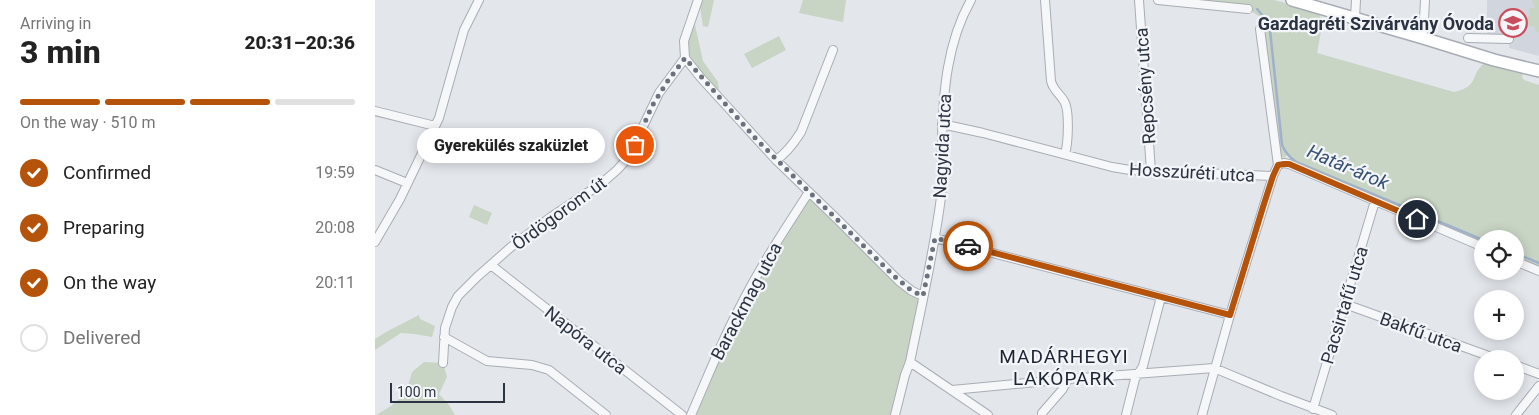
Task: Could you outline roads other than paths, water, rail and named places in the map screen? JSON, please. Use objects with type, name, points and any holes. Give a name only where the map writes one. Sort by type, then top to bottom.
[{"type":"street","points":[[375,242],[393,213],[435,126],[445,100],[464,30],[479,0]]},
{"type":"street","points":[[698,0],[685,41],[685,58],[776,160],[899,281],[912,291],[923,296]]},
{"type":"street","name":"Nagyida utca","points":[[895,415],[905,374],[910,362],[935,238],[941,195],[942,124],[947,71],[962,18],[971,0]]},
{"type":"street","points":[[1045,0],[1051,81],[1053,89],[1064,101],[1066,108],[1068,143],[1065,154]]},
{"type":"street","name":"Repcsény utca","points":[[1139,0],[1151,171]]},
{"type":"street","points":[[1158,0],[1248,9]]},
{"type":"street","points":[[1292,0],[1494,60],[1539,71]]},
{"type":"street","points":[[1355,18],[1356,0]]},
{"type":"street","points":[[1423,38],[1425,0]]},
{"type":"street","points":[[1260,29],[1278,165]]},
{"type":"street","points":[[1467,38],[1509,39]]},
{"type":"street","points":[[776,160],[783,156],[801,132],[833,50]]},
{"type":"street","name":"Ördögorom út","points":[[443,363],[444,337],[454,301],[463,290],[511,247],[551,217],[602,183],[617,170],[628,158],[659,93],[685,58]]},
{"type":"street","points":[[375,112],[435,126]]},
{"type":"street","name":"Hosszúréti utca","points":[[942,124],[1112,167],[1151,171],[1273,176],[1278,165],[1289,164],[1474,243]]},
{"type":"street","points":[[375,170],[407,184]]},
{"type":"street","points":[[1202,415],[1214,368],[1273,176]]},
{"type":"street","name":"Barackmag utca","points":[[691,415],[740,306],[775,245],[809,192]]},
{"type":"street","name":"Pacsirtafű utca","points":[[1313,409],[1375,201]]},
{"type":"street","points":[[935,238],[1230,315]]},
{"type":"street","name":"Napóra utca","points":[[491,264],[682,415]]},
{"type":"street","points":[[1524,265],[1539,271]]},
{"type":"street","points":[[1126,415],[1135,379],[1143,366],[1161,297]]},
{"type":"street","name":"Bakfű utca","points":[[1345,304],[1474,351]]},
{"type":"street","points":[[444,337],[487,361],[532,364],[549,370],[606,415]]},
{"type":"street","points":[[910,362],[988,415]]},
{"type":"street","points":[[952,390],[1214,368],[1332,415]]},
{"type":"street","points":[[1524,368],[1539,374]]},
{"type":"street","points":[[1042,415],[1062,390],[1068,379]]},
{"type":"street","points":[[1516,415],[1539,386]]},
{"type":"waterway","name":"Határ-árok","points":[[1257,9],[1268,22],[1270,30],[1282,145],[1289,156],[1296,162],[1474,236]]},
{"type":"waterway","name":"Határ-árok","points":[[1524,257],[1539,263]]},
{"type":"place","name":"Gazdagréti Szivárvány Óvoda","points":[[1513,23]]},
{"type":"place","name":"Gyerekülés szaküzlet","points":[[635,145]]},
{"type":"district","name":"MADÁRHEGYI LAKÓPARK","points":[[1064,367]]}]
